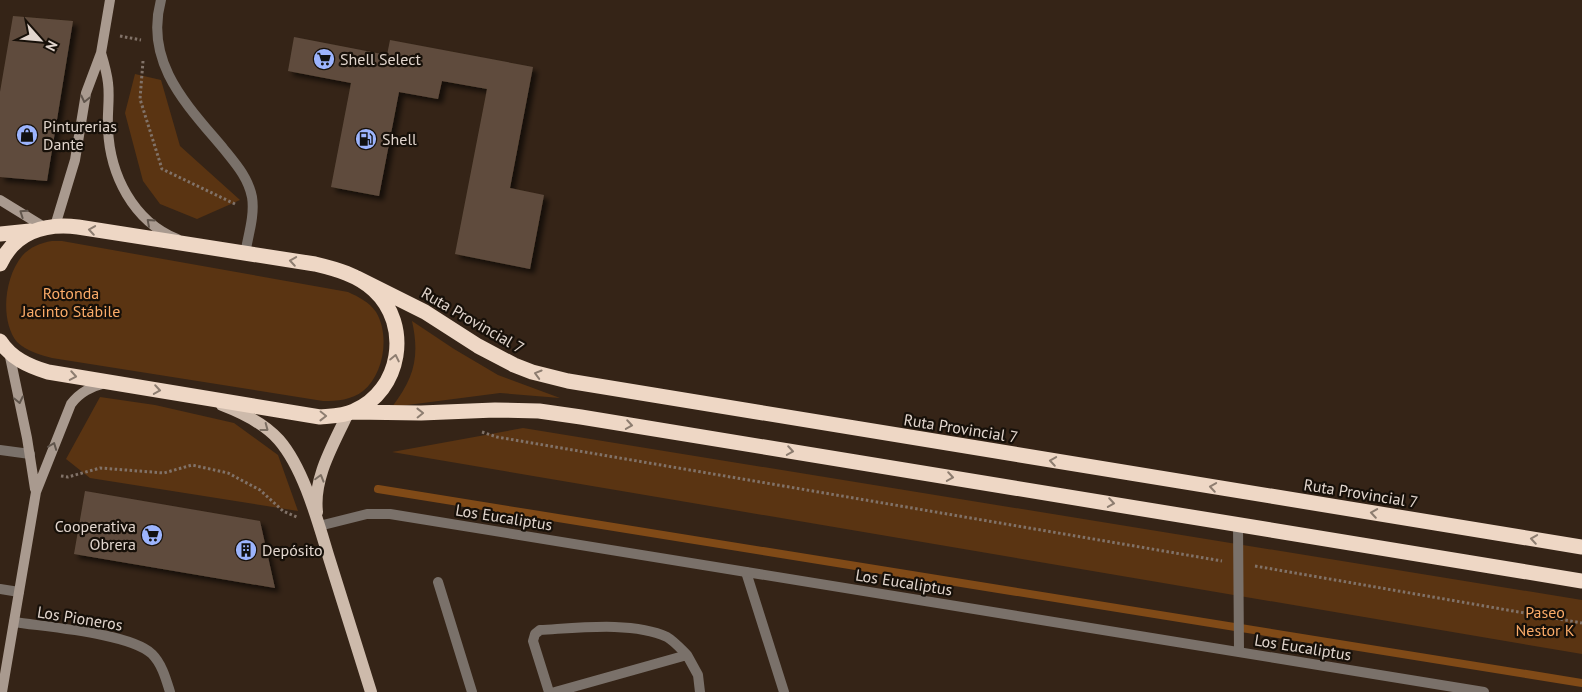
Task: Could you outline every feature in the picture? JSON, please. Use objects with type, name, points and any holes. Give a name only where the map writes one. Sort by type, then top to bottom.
[{"type":"highway","points":[[0,234],[45,228],[78,227],[323,266],[357,278],[375,290],[389,308],[398,340],[395,362],[387,382],[372,400],[351,412]]},
{"type":"highway","points":[[0,264],[7,252],[23,236],[45,228]]},
{"type":"highway","name":"Ruta Provincial 7","points":[[357,278],[424,312],[478,346],[514,365],[532,372],[568,381],[1582,547]]},
{"type":"highway","points":[[2,345],[22,362],[38,369],[320,417],[351,412],[539,411],[1582,580]]},
{"type":"main road","points":[[0,200],[45,228],[75,160],[86,93],[101,53],[110,0]]},
{"type":"main road","points":[[101,53],[108,83],[110,145],[117,176],[124,191],[144,218],[172,237],[192,245]]},
{"type":"main road","points":[[2,345],[30,454],[36,492]]},
{"type":"main road","points":[[2,692],[36,492],[71,404],[76,397],[89,388],[109,382]]},
{"type":"main road","points":[[206,398],[252,418],[266,428],[288,451],[295,464],[319,526],[371,692]]},
{"type":"main road","points":[[319,526],[317,507],[318,483],[351,412]]},
{"type":"street","points":[[161,0],[156,28],[157,44],[162,60],[177,91],[188,107],[244,176],[252,199],[245,254]]},
{"type":"street","points":[[0,450],[30,454]]},
{"type":"street","name":"Los Eucaliptus","points":[[319,526],[366,514],[390,514],[1484,692]]},
{"type":"street","points":[[1238,524],[1239,652]]},
{"type":"street","points":[[746,572],[784,692]]},
{"type":"street","points":[[438,582],[472,692]]},
{"type":"street","name":"Los Pioneros","points":[[0,589],[19,592]]},
{"type":"street","name":"Los Pioneros","points":[[14,622],[113,637],[141,646],[152,654],[159,664],[165,675],[170,692]]},
{"type":"street","points":[[549,692],[533,641],[535,634],[540,630],[604,626],[651,631],[669,638],[687,655],[698,675],[700,692]]},
{"type":"street","points":[[555,692],[687,655]]},
{"type":"path","points":[[105,34],[145,41]]},
{"type":"path","points":[[143,60],[140,99],[162,169],[229,202],[252,210]]},
{"type":"path","points":[[478,431],[497,437],[1582,623]]},
{"type":"path","points":[[43,474],[68,477],[100,468],[164,473],[192,465],[228,473],[260,490],[283,511],[319,526]]},
{"type":"green space","points":[[135,74],[161,80],[180,146],[240,200],[197,219],[160,204],[143,181],[125,113]]},
{"type":"green space","name":"Rotonda Jacinto Stábile","points":[[52,241],[62,241],[348,292],[370,305],[380,321],[384,343],[380,365],[370,384],[359,394],[334,401],[323,401],[52,358],[38,354],[17,342],[8,323],[6,299],[11,276],[22,256],[36,246]]},
{"type":"green space","points":[[412,321],[498,375],[560,398],[500,393],[392,407],[406,386],[413,367],[415,346]]},
{"type":"green space","points":[[100,397],[155,405],[234,423],[278,455],[298,511],[90,478],[66,459]]},
{"type":"green space","name":"Paseo Nestor K","points":[[523,428],[1582,600],[1582,654],[392,452]]},
{"type":"building","name":"Pinturerias Dante","points":[[13,16],[73,21],[47,181],[0,177],[0,92]]},
{"type":"building","points":[[294,37],[387,55],[390,40],[533,67],[510,188],[544,195],[530,269],[455,254],[487,89],[442,81],[438,99],[399,92],[379,196],[331,187],[351,83],[288,71]]},
{"type":"building","name":"Cooperativa Obrera","points":[[85,491],[260,521],[275,588],[74,554]]},
{"type":"waterway","points":[[378,489],[1582,683]]},
{"type":"place","name":"Shell Select","points":[[324,59]]},
{"type":"place","name":"Pinturerias Dante","points":[[27,135]]},
{"type":"place","name":"Shell","points":[[366,139]]},
{"type":"place","name":"Cooperativa Obrera","points":[[152,535]]},
{"type":"place","name":"Depósito","points":[[246,550]]}]
